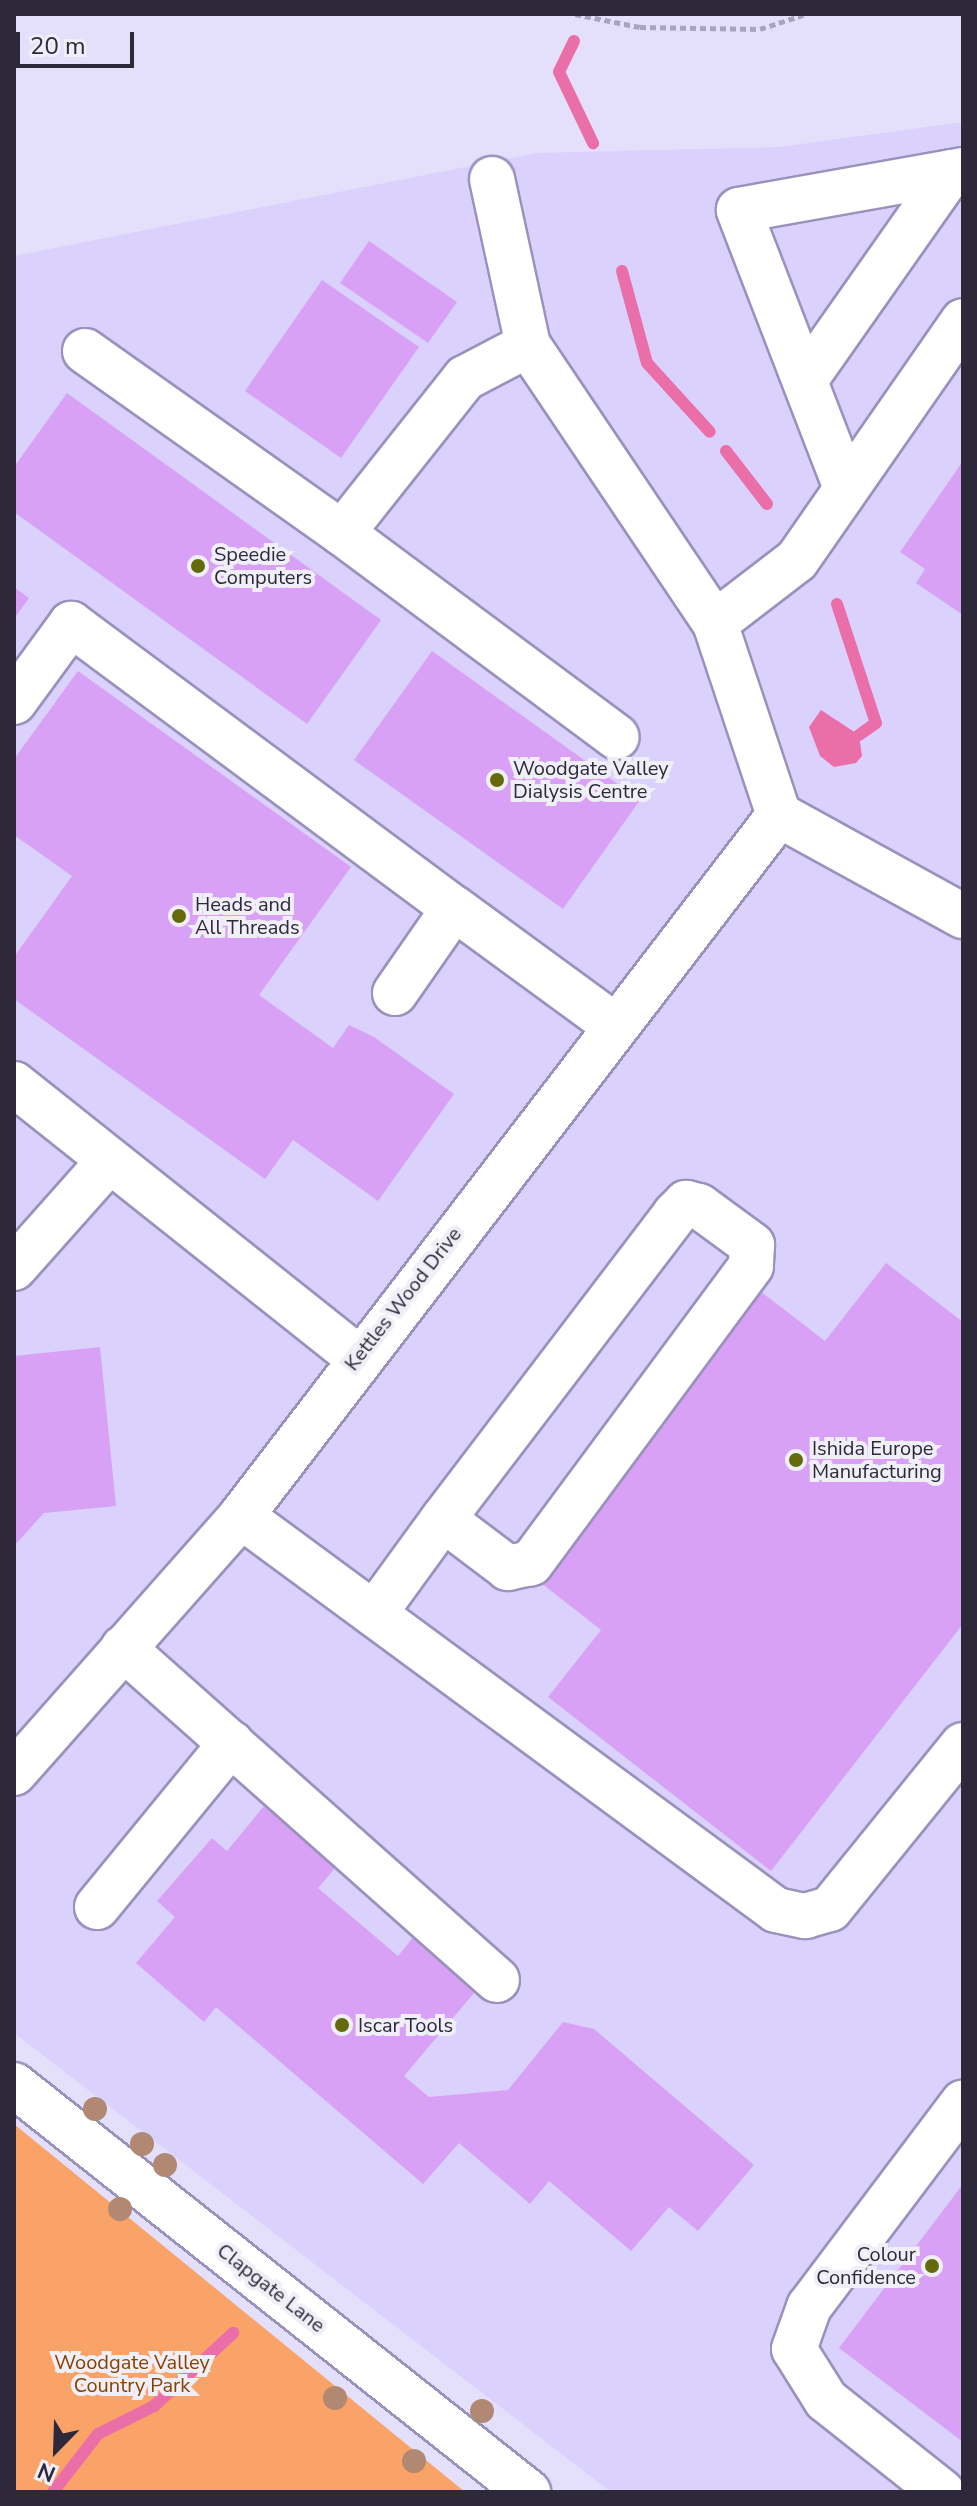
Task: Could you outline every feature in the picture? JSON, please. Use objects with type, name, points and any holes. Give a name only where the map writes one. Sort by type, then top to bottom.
[{"type":"street","points":[[846,488],[739,210],[957,171]]},
{"type":"street","points":[[805,380],[957,171]]},
{"type":"street","points":[[492,179],[528,345],[715,623],[779,815],[963,916]]},
{"type":"street","points":[[715,623],[797,560],[963,321]]},
{"type":"street","points":[[342,533],[465,378],[528,345]]},
{"type":"street","points":[[85,351],[342,533],[617,737]]},
{"type":"street","points":[[14,702],[71,624],[615,1026]]},
{"type":"street","name":"Kettles Wood Drive","points":[[14,1773],[241,1516],[358,1358],[779,815]]},
{"type":"street","points":[[395,993],[454,908]]},
{"type":"street","points":[[14,1084],[358,1358]]},
{"type":"street","points":[[14,1268],[109,1161]]},
{"type":"street","points":[[374,1614],[443,1519],[686,1203],[752,1245],[751,1266],[531,1563],[508,1568],[443,1519]]},
{"type":"street","points":[[241,1516],[776,1910],[805,1916],[830,1909],[963,1745]]},
{"type":"street","points":[[123,1648],[497,1980]]},
{"type":"street","points":[[97,1907],[231,1743]]},
{"type":"street","name":"Clapgate Lane","points":[[14,2085],[528,2492]]},
{"type":"street","points":[[942,2492],[826,2400],[794,2349],[809,2307],[963,2103]]},
{"type":"path","points":[[575,14],[640,27],[760,29],[806,14]]},
{"type":"shaded area","points":[[963,122],[963,2492],[611,2492],[14,2033],[14,256],[537,153],[780,147]]},
{"type":"shaded area","points":[[821,710],[859,735],[862,756],[856,763],[834,767],[820,756],[809,727]]},
{"type":"green space","name":"Woodgate Valley Country Park","points":[[14,2124],[465,2492],[14,2492]]},
{"type":"building","points":[[369,241],[457,302],[428,343],[340,283]]},
{"type":"building","points":[[322,280],[419,347],[341,458],[245,391]]},
{"type":"building","name":"Speedie Computers","points":[[67,393],[381,620],[307,724],[14,512],[14,467]]},
{"type":"building","points":[[963,461],[963,615],[916,583],[925,569],[900,552]]},
{"type":"building","points":[[14,587],[29,598],[14,619]]},
{"type":"building","name":"Woodgate Valley Dialysis Centre","points":[[432,651],[640,800],[563,909],[354,760]]},
{"type":"building","name":"Heads and All Threads","points":[[78,671],[351,867],[259,995],[333,1048],[349,1025],[374,1037],[454,1094],[378,1201],[293,1140],[265,1179],[14,999],[14,957],[72,876],[14,835],[14,759]]},
{"type":"building","name":"Ishida Europe Manufacturing","points":[[886,1263],[963,1322],[963,1624],[771,1871],[548,1697],[601,1630],[536,1579],[760,1291],[825,1341]]},
{"type":"building","points":[[100,1347],[116,1506],[44,1513],[14,1546],[14,1356]]},
{"type":"building","name":"Iscar Tools","points":[[264,1806],[336,1867],[318,1888],[398,1956],[416,1934],[479,1987],[404,2076],[429,2097],[508,2090],[563,2022],[594,2029],[754,2165],[698,2231],[669,2207],[631,2251],[549,2181],[530,2204],[459,2143],[423,2184],[216,2007],[204,2022],[136,1963],[175,1917],[157,1901],[212,1838],[227,1851]]},
{"type":"building","name":"Colour Confidence","points":[[963,2184],[963,2442],[839,2348]]},
{"type":"waterway","points":[[574,41],[559,72],[593,143]]},
{"type":"waterway","points":[[622,271],[647,363],[710,432]]},
{"type":"waterway","points":[[726,451],[767,504]]},
{"type":"waterway","points":[[837,604],[876,723],[859,735]]},
{"type":"waterway","points":[[53,2492],[98,2434],[154,2406],[233,2333]]},
{"type":"place","name":"Speedie Computers","points":[[198,566]]},
{"type":"place","name":"Woodgate Valley Dialysis Centre","points":[[497,780]]},
{"type":"place","name":"Heads and All Threads","points":[[179,916]]},
{"type":"place","name":"Ishida Europe Manufacturing","points":[[796,1460]]},
{"type":"place","name":"Iscar Tools","points":[[342,2025]]},
{"type":"place","name":"Colour Confidence","points":[[932,2266]]}]
